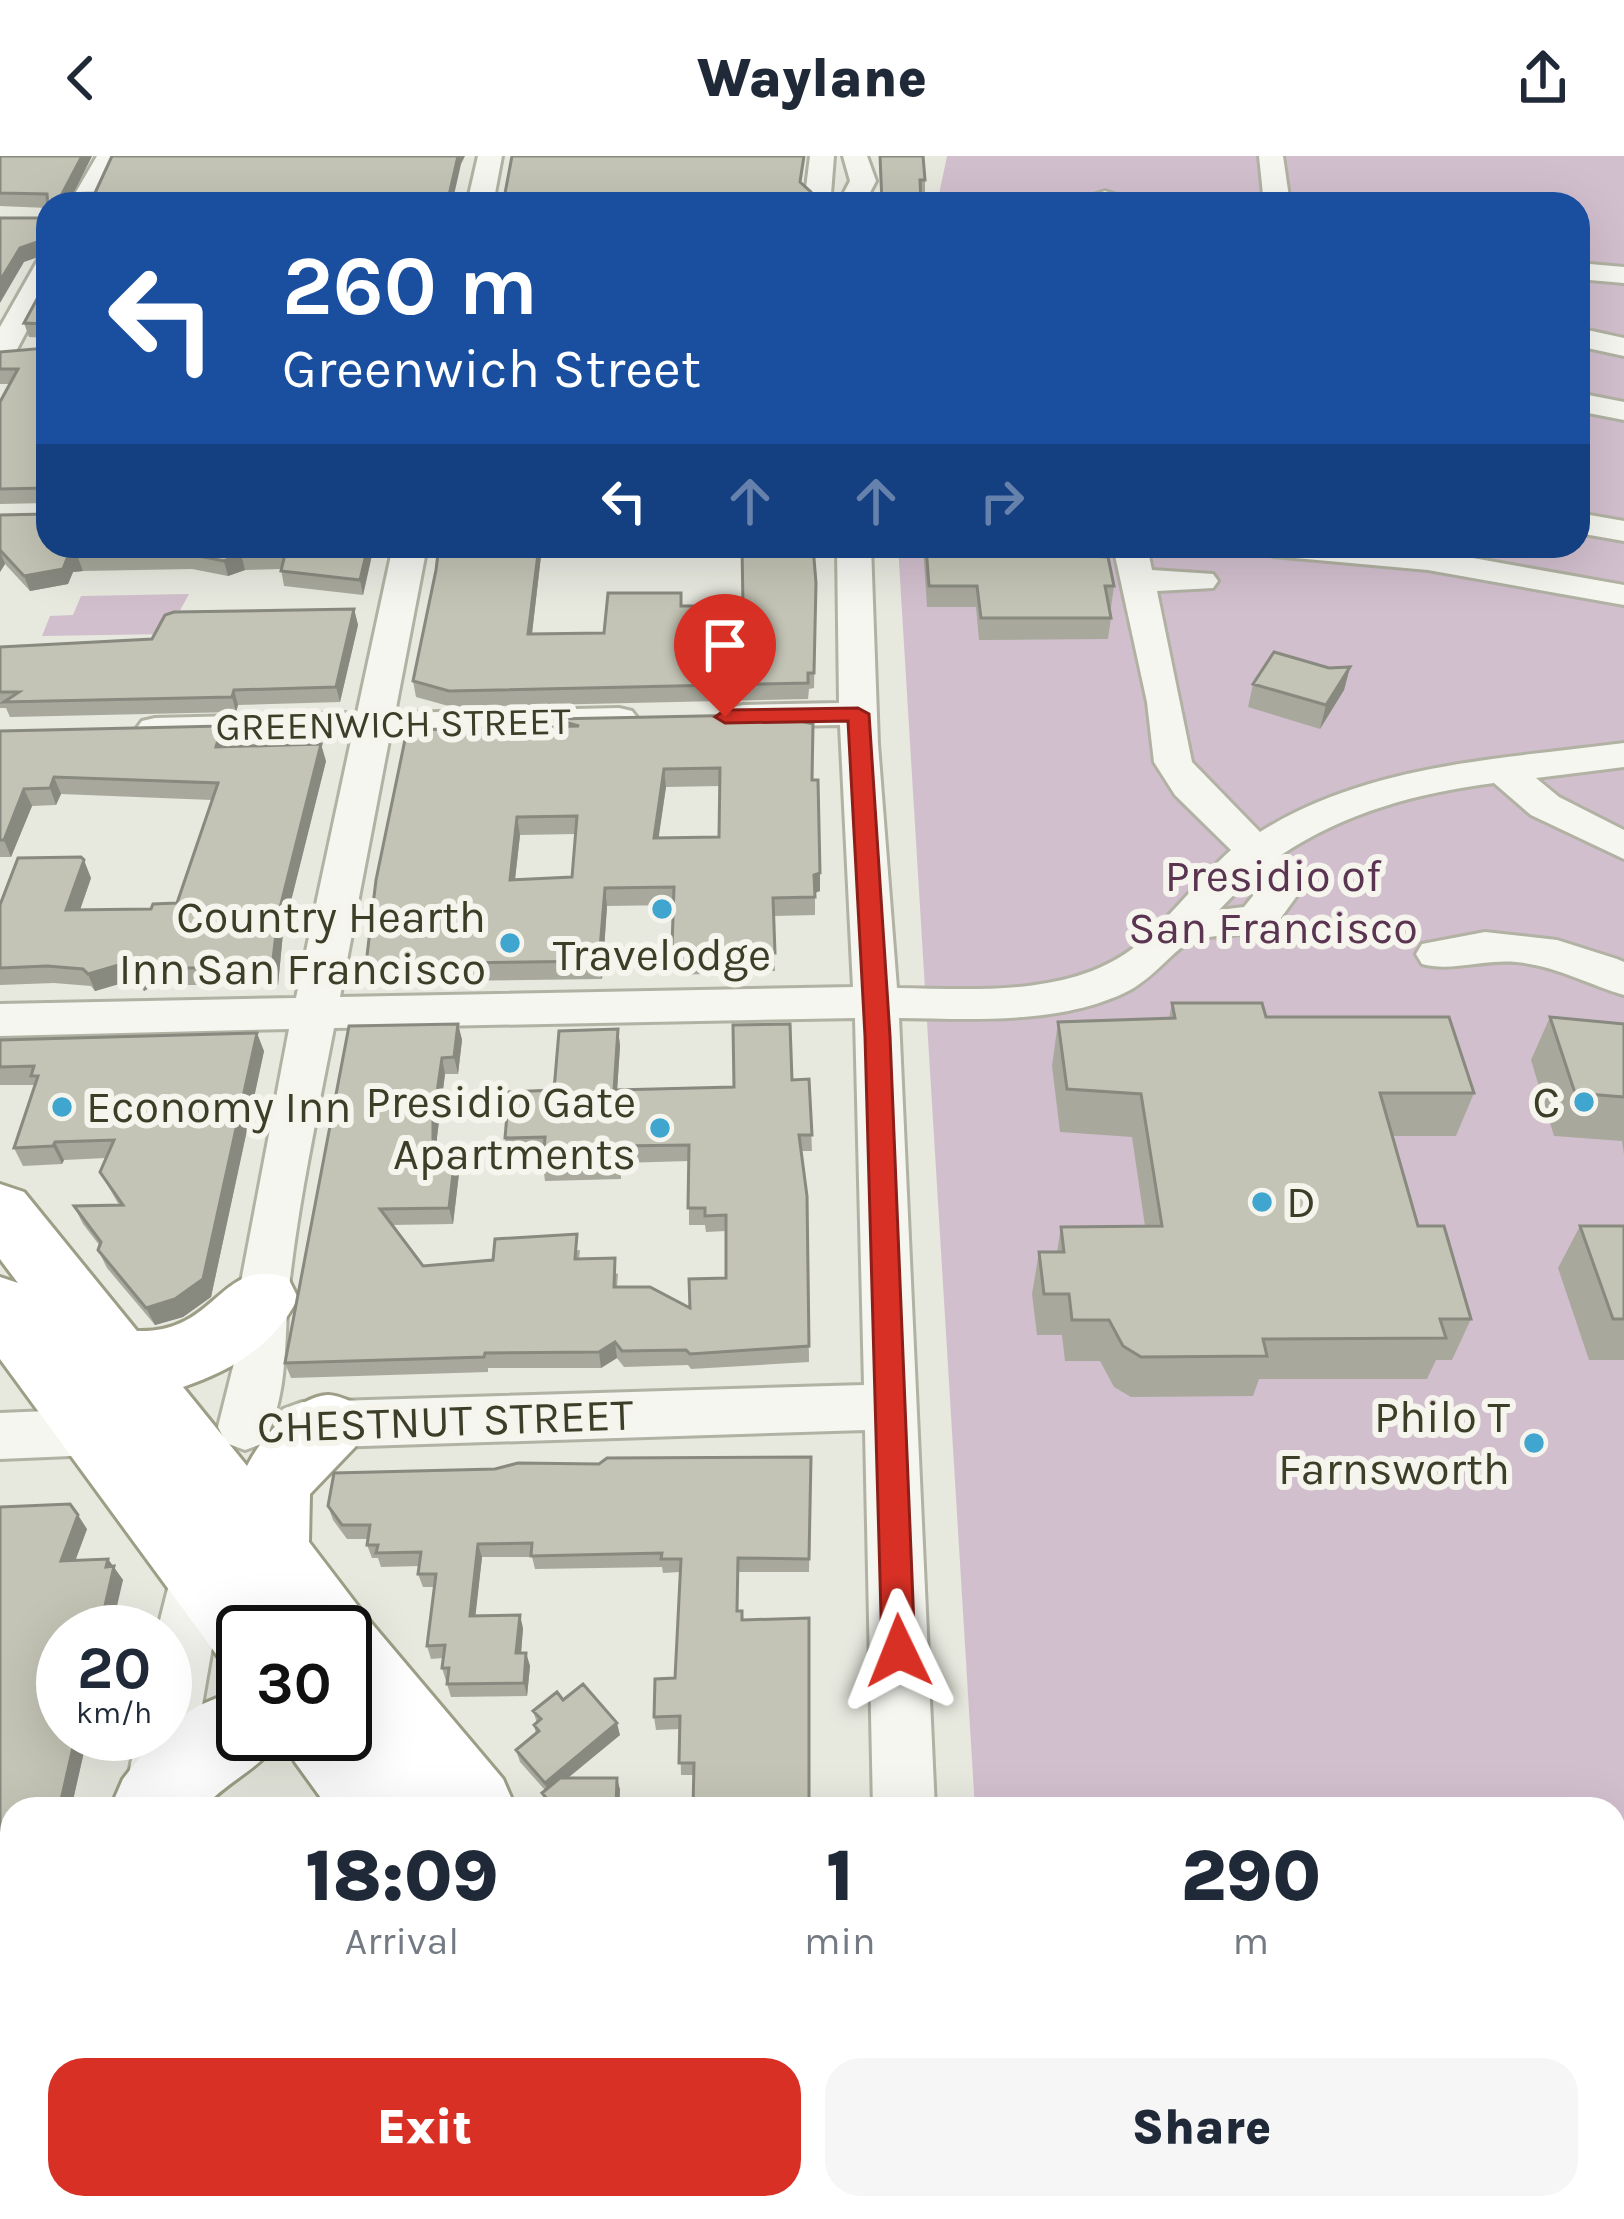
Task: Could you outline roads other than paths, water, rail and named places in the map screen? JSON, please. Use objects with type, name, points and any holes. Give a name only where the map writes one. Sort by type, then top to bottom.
[{"type":"highway","points":[[0,1210],[116,1358],[209,1428],[242,1605]]},
{"type":"highway","points":[[116,1358],[160,1362],[200,1352],[236,1330],[262,1298]]},
{"type":"highway","points":[[7,1338],[94,1432],[234,1560],[296,1605]]},
{"type":"highway","points":[[234,1560],[268,1512],[274,1480],[329,1425]]},
{"type":"highway","points":[[372,1681],[464,1797]]},
{"type":"highway","points":[[162,1797],[191,1756],[216,1739]]},
{"type":"highway","points":[[345,1761],[372,1797]]},
{"type":"street","points":[[89,192],[109,156]]},
{"type":"street","points":[[482,192],[490,156]]},
{"type":"street","points":[[818,192],[822,156]]},
{"type":"street","points":[[855,156],[862,166],[863,181],[857,192]]},
{"type":"street","points":[[1271,156],[1276,192]]},
{"type":"street","points":[[1590,272],[1624,275]]},
{"type":"street","points":[[0,352],[36,288]]},
{"type":"street","points":[[1590,340],[1624,347]]},
{"type":"street","points":[[0,352],[36,351]]},
{"type":"street","points":[[1590,404],[1624,411]]},
{"type":"street","points":[[1590,525],[1624,531]]},
{"type":"street","points":[[209,1428],[263,1351],[262,1298],[374,724],[382,609],[405,558]]},
{"type":"street","points":[[854,558],[904,1797]]},
{"type":"street","points":[[1406,558],[1624,595]]},
{"type":"street","points":[[1091,564],[1135,564],[1201,581]]},
{"type":"street","points":[[1135,564],[1183,708],[1167,736],[1179,774],[1255,850]]},
{"type":"street","points":[[697,717],[858,714]]},
{"type":"street","name":"GREENWICH STREET","points":[[117,730],[651,718]]},
{"type":"street","points":[[5,1022],[315,1015],[643,988],[875,1004],[977,1004],[1065,995],[1132,970],[1255,850],[1293,826],[1359,800],[1500,768],[1624,755]]},
{"type":"street","points":[[1500,768],[1545,806],[1624,846]]},
{"type":"street","points":[[1437,953],[1473,947],[1526,948],[1567,956],[1624,980]]},
{"type":"street","name":"CHESTNUT STREET","points":[[0,1436],[890,1407]]},
{"type":"street","points":[[157,1797],[234,1560]]},
{"type":"place","name":"Travelodge","points":[[662,909]]},
{"type":"place","name":"Country Hearth Inn San Francisco","points":[[510,943]]},
{"type":"place","name":"C","points":[[1584,1102]]},
{"type":"place","name":"Economy Inn","points":[[62,1107]]},
{"type":"place","name":"Presidio Gate Apartments","points":[[660,1128]]},
{"type":"place","name":"D","points":[[1262,1202]]},
{"type":"place","name":"Philo T Farnsworth","points":[[1534,1443]]},
{"type":"park label","name":"Presidio of San Francisco","points":[[1273,902]]}]
